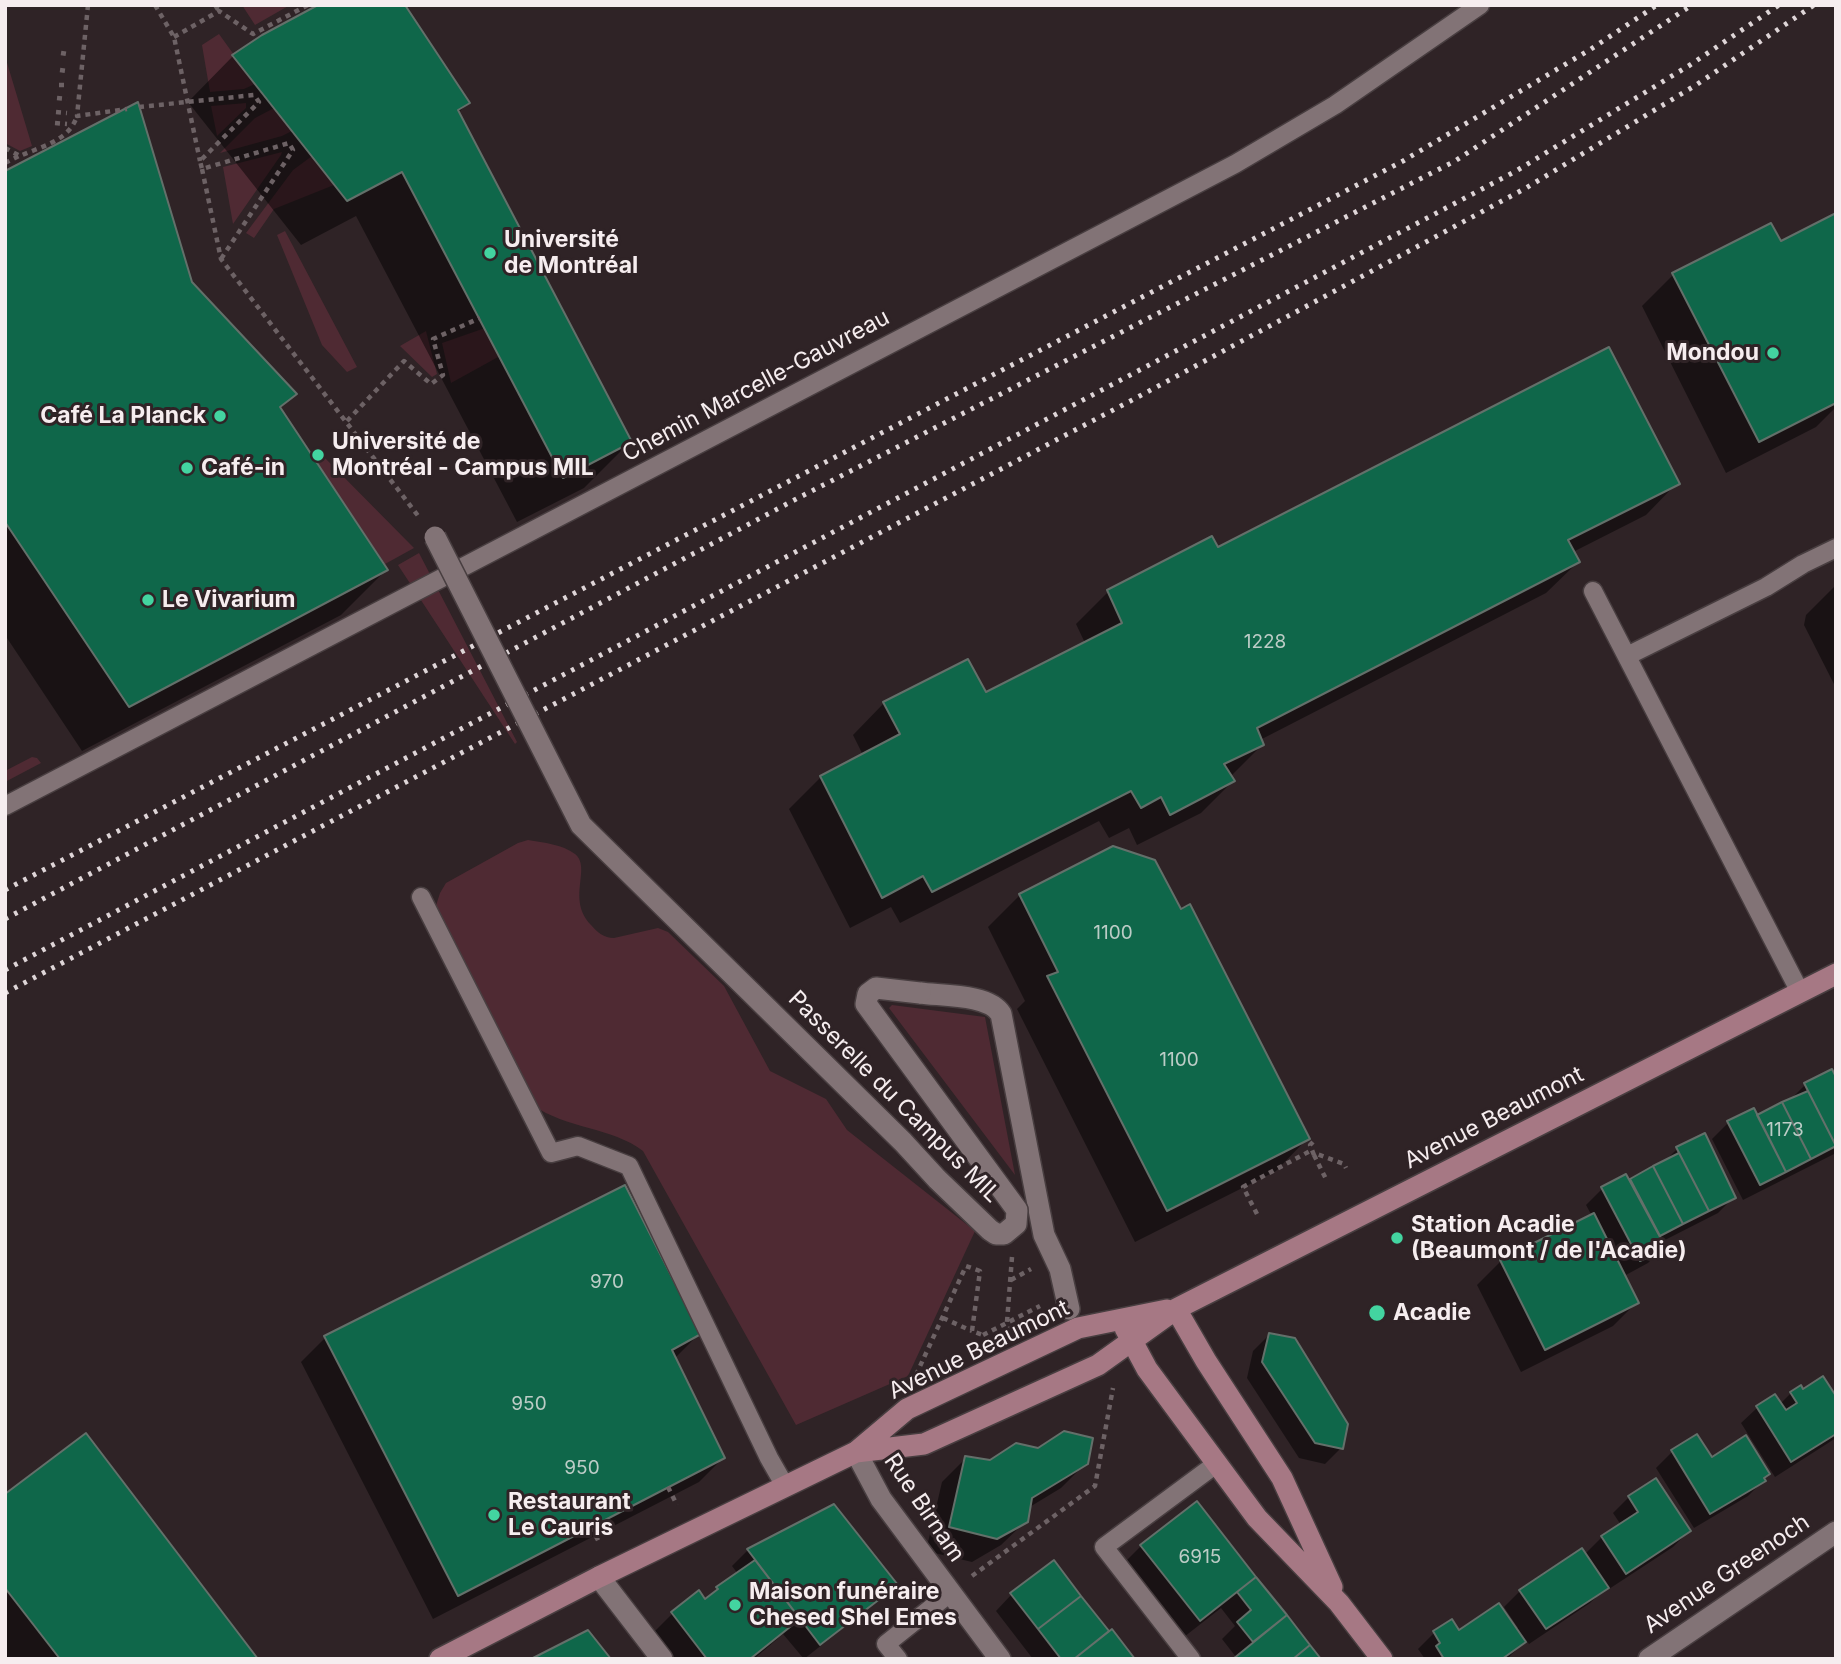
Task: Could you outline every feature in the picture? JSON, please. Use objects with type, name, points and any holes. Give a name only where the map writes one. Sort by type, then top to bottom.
[{"type":"street","name":"Passerelle du Campus MIL","points":[[435,537],[580,825],[996,1234],[1004,1234],[1016,1224],[1017,1210],[866,1004],[868,994],[876,988],[989,1002],[1001,1014],[1044,1235],[1060,1269],[1067,1301]]},
{"type":"street","name":"Avenue Beaumont","points":[[856,1452],[924,1444],[1098,1365],[1176,1309],[1836,974]]},
{"type":"street","name":"Avenue Beaumont","points":[[440,1659],[599,1577],[856,1452],[907,1409],[1079,1328],[1176,1309]]},
{"type":"street","points":[[1176,1309],[1206,1361],[1282,1478],[1339,1603]]},
{"type":"street","points":[[1121,1320],[1147,1369],[1257,1518],[1339,1603],[1382,1659]]},
{"type":"street","name":"Rue Birnam","points":[[856,1452],[881,1499],[1000,1659]]},
{"type":"street","name":"Avenue Greenoch","points":[[1648,1659],[1836,1532]]},
{"type":"street","points":[[599,1577],[662,1659]]},
{"type":"lane","name":"Chemin Marcelle-Gauvreau","points":[[5,806],[1236,164],[1335,105],[1480,5]]},
{"type":"lane","points":[[1628,656],[1766,587],[1836,548]]},
{"type":"lane","points":[[1593,592],[1800,992]]},
{"type":"lane","points":[[421,897],[551,1153],[578,1146],[629,1166],[769,1458],[785,1486]]},
{"type":"lane","points":[[1191,1659],[1104,1547],[1216,1464]]},
{"type":"lane","points":[[898,1659],[886,1644],[950,1593]]},
{"type":"path","points":[[5,163],[57,141],[74,126],[88,5]]},
{"type":"path","points":[[155,5],[174,37],[220,259],[435,537]]},
{"type":"path","points":[[215,5],[219,11],[253,34],[304,6]]},
{"type":"path","points":[[174,37],[219,11]]},
{"type":"path","points":[[60,70],[67,71]]},
{"type":"path","points":[[58,85],[67,85]]},
{"type":"path","points":[[139,107],[254,95],[259,102],[200,161]]},
{"type":"path","points":[[57,99],[67,99]]},
{"type":"path","points":[[77,116],[127,109]]},
{"type":"path","points":[[56,112],[67,113]]},
{"type":"path","points":[[55,123],[67,124]]},
{"type":"path","points":[[202,169],[289,143],[293,150],[220,259]]},
{"type":"path","points":[[5,148],[20,156]]},
{"type":"path","points":[[347,421],[404,361],[431,384],[443,375],[433,339],[480,318]]},
{"type":"path","points":[[1313,1142],[1310,1145],[1326,1179]]},
{"type":"path","points":[[1257,1214],[1242,1187],[1313,1153],[1345,1164],[1346,1168]]},
{"type":"path","points":[[1012,1254],[1007,1322],[1014,1336]]},
{"type":"path","points":[[915,1377],[966,1266],[980,1271],[972,1331]]},
{"type":"path","points":[[943,1318],[983,1335],[1007,1322],[1067,1301]]},
{"type":"path","points":[[983,1335],[985,1342]]},
{"type":"path","points":[[972,1576],[1095,1486],[1113,1386]]},
{"type":"path","points":[[668,1487],[677,1505]]},
{"type":"path","points":[[591,1527],[600,1544]]},
{"type":"shaded area","points":[[242,5],[290,5],[255,25]]},
{"type":"shaded area","points":[[219,34],[255,84],[244,89],[210,92],[202,45]]},
{"type":"shaded area","points":[[5,56],[32,146],[20,151],[5,143]]},
{"type":"shaded area","points":[[246,103],[246,108],[217,136],[211,106]]},
{"type":"shaded area","points":[[274,108],[292,131],[220,153],[255,118]]},
{"type":"shaded area","points":[[282,152],[281,155],[233,224],[223,167]]},
{"type":"shaded area","points":[[312,156],[334,185],[274,209],[254,238],[246,233],[293,170]]},
{"type":"shaded area","points":[[285,231],[357,367],[347,372],[322,345],[277,235]]},
{"type":"shaded area","points":[[485,328],[500,356],[451,383],[442,343]]},
{"type":"shaded area","points":[[426,331],[437,374],[432,377],[400,346]]},
{"type":"shaded area","points":[[325,458],[414,548],[385,564],[317,462]]},
{"type":"shaded area","points":[[419,553],[517,742],[515,744],[398,565]]},
{"type":"shaded area","points":[[32,757],[41,763],[5,782],[5,771]]},
{"type":"shaded area","points":[[528,840],[564,848],[580,860],[580,905],[596,930],[610,938],[658,928],[668,932],[724,986],[770,1071],[826,1099],[847,1130],[975,1231],[908,1376],[796,1425],[643,1151],[617,1137],[560,1119],[533,1105],[434,912],[446,883]]},
{"type":"shaded area","points":[[892,1005],[985,1017],[1015,1175],[889,1008]]},
{"type":"building","name":"Université de Montréal","points":[[318,5],[405,5],[470,103],[458,110],[632,442],[563,478],[402,172],[347,201],[232,55],[262,35]]},
{"type":"building","points":[[138,102],[192,282],[297,394],[280,407],[388,570],[129,707],[5,522],[5,171]]},
{"type":"building","points":[[1836,213],[1836,403],[1759,442],[1672,273],[1771,223],[1781,241]]},
{"type":"building","points":[[1609,347],[1680,484],[1568,540],[1580,562],[1257,728],[1264,745],[1224,764],[1235,781],[1170,815],[1161,797],[1141,808],[1131,791],[932,892],[923,876],[882,898],[820,776],[900,734],[883,702],[968,659],[986,692],[1122,623],[1107,590],[1212,536],[1218,547]]},
{"type":"building","points":[[1113,846],[1155,860],[1181,909],[1190,904],[1310,1139],[1167,1211],[1047,976],[1058,972],[1019,894]]},
{"type":"building","points":[[1832,1069],[1836,1077],[1836,1146],[1804,1083]]},
{"type":"building","points":[[1808,1091],[1836,1146],[1811,1159],[1782,1102]]},
{"type":"building","points":[[1782,1102],[1811,1159],[1786,1172],[1757,1115]]},
{"type":"building","points":[[1754,1108],[1786,1172],[1760,1185],[1727,1121]]},
{"type":"building","points":[[1705,1133],[1736,1198],[1709,1211],[1676,1147]]},
{"type":"building","points":[[1679,1153],[1709,1211],[1683,1224],[1653,1166]]},
{"type":"building","points":[[1653,1166],[1683,1224],[1660,1236],[1630,1179]]},
{"type":"building","points":[[1626,1174],[1666,1248],[1640,1261],[1601,1187]]},
{"type":"building","points":[[625,1185],[701,1334],[672,1350],[725,1458],[458,1596],[324,1336]]},
{"type":"building","points":[[1594,1213],[1639,1303],[1545,1350],[1500,1260]]},
{"type":"building","points":[[1269,1333],[1295,1338],[1348,1424],[1343,1449],[1315,1443],[1262,1362]]},
{"type":"building","points":[[1823,1376],[1836,1396],[1836,1434],[1791,1462],[1756,1406],[1775,1394],[1786,1410],[1797,1403],[1790,1392],[1801,1385],[1803,1389]]},
{"type":"building","points":[[1064,1431],[1093,1438],[1088,1464],[1032,1498],[1028,1522],[997,1539],[949,1527],[965,1456],[990,1460],[1016,1443],[1038,1448]]},
{"type":"building","points":[[86,1433],[258,1659],[60,1659],[5,1588],[5,1494]]},
{"type":"building","points":[[1697,1434],[1712,1457],[1746,1435],[1770,1474],[1764,1478],[1766,1481],[1710,1514],[1671,1450]]},
{"type":"building","points":[[1656,1478],[1691,1531],[1626,1574],[1601,1536],[1638,1512],[1628,1496]]},
{"type":"building","points":[[1197,1501],[1256,1577],[1200,1621],[1140,1545]]},
{"type":"building","points":[[834,1504],[898,1585],[820,1645],[747,1549]]},
{"type":"building","points":[[1582,1548],[1609,1588],[1546,1629],[1519,1590]]},
{"type":"building","name":"Maison funéraire Chesed Shel Emes","points":[[755,1560],[800,1619],[750,1659],[707,1659],[671,1612],[699,1590],[705,1599],[718,1589],[716,1587]]},
{"type":"building","points":[[1054,1560],[1081,1596],[1038,1629],[1010,1593]]},
{"type":"building","points":[[1256,1577],[1287,1615],[1253,1642],[1237,1622],[1251,1610],[1237,1592]]},
{"type":"building","points":[[1081,1596],[1109,1631],[1074,1659],[1061,1659],[1038,1629]]},
{"type":"building","points":[[1499,1603],[1526,1642],[1502,1659],[1444,1659],[1436,1646],[1440,1643],[1433,1631],[1452,1619],[1459,1630]]},
{"type":"building","points":[[1287,1615],[1310,1645],[1293,1659],[1233,1659]]},
{"type":"building","points":[[1112,1629],[1135,1659],[1074,1659]]},
{"type":"building","points":[[588,1630],[611,1659],[531,1659]]},
{"type":"building","points":[[1310,1645],[1321,1659],[1293,1659]]},
{"type":"railway","points":[[5,890],[1403,161],[1591,49],[1657,5]]},
{"type":"railway","points":[[5,919],[800,497],[1455,161],[1692,5]]},
{"type":"railway","points":[[5,970],[1516,171],[1690,65],[1779,5]]},
{"type":"railway","points":[[5,993],[1136,398],[1526,188],[1696,85],[1814,5]]},
{"type":"place","name":"Université de Montréal","points":[[490,253]]},
{"type":"place","name":"Mondou","points":[[1773,353]]},
{"type":"place","name":"Café La Planck","points":[[220,416]]},
{"type":"place","name":"Université de Montréal - Campus MIL","points":[[318,455]]},
{"type":"place","name":"Café-in","points":[[187,468]]},
{"type":"place","name":"Le Vivarium","points":[[148,600]]},
{"type":"place","name":"Station Acadie (Beaumont / de l'Acadie)","points":[[1397,1238]]},
{"type":"place","name":"Acadie","points":[[1377,1313]]},
{"type":"place","name":"Restaurant Le Cauris","points":[[494,1515]]},
{"type":"place","name":"Maison funéraire Chesed Shel Emes","points":[[735,1605]]}]
